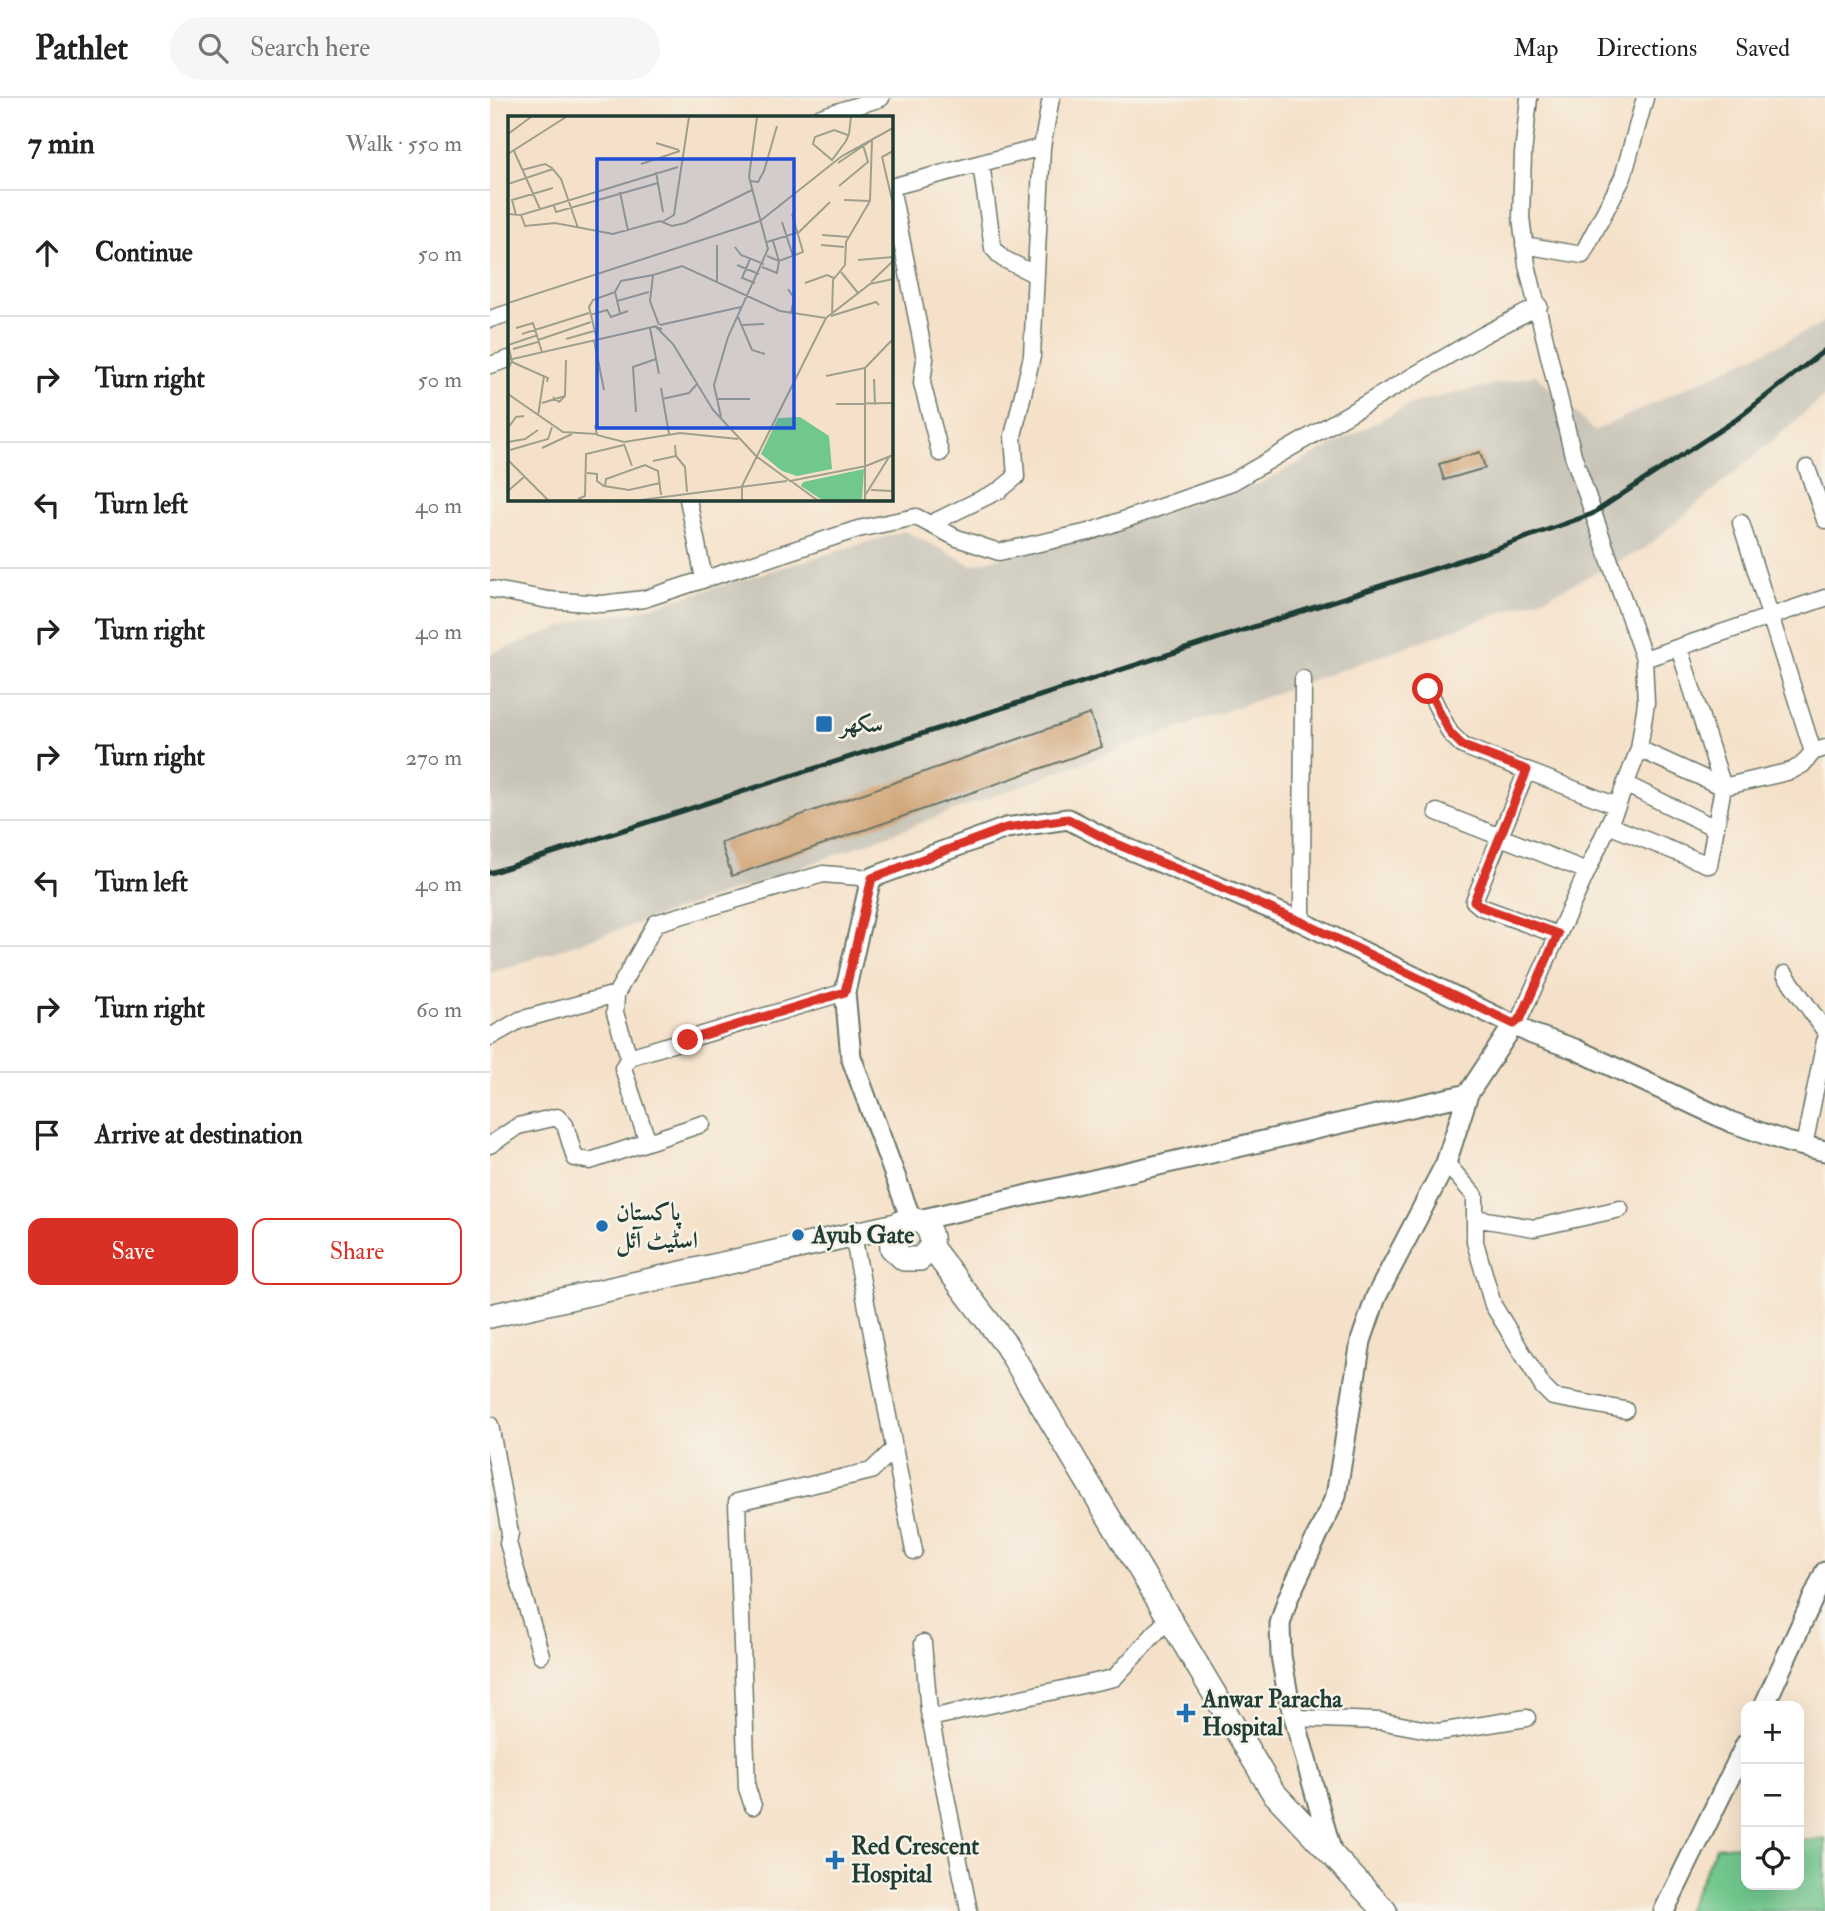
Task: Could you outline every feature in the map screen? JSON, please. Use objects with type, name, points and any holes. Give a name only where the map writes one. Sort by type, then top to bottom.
[{"type":"main road","points":[[908,1221],[890,1240],[892,1248],[904,1259],[920,1259],[931,1247]]},
{"type":"main road","points":[[490,1317],[908,1221],[930,1231],[931,1247],[1006,1345],[1273,1792],[1385,1911]]},
{"type":"street","points":[[824,116],[881,98]]},
{"type":"street","points":[[930,524],[1000,490],[1016,477],[1013,436],[1032,356],[1042,147],[1052,98]]},
{"type":"street","points":[[1334,1858],[1294,1718],[1281,1656],[1280,1624],[1288,1598],[1336,1496],[1362,1341],[1376,1297],[1446,1163],[1468,1094],[1514,1024],[1521,1018],[1618,806],[1639,749],[1646,703],[1644,659],[1573,455],[1524,245],[1521,217],[1522,154],[1530,98]]},
{"type":"street","points":[[1524,245],[1582,255],[1623,177],[1645,98]]},
{"type":"street","points":[[892,187],[1042,147]]},
{"type":"street","points":[[981,164],[993,248],[1002,258],[1036,275]]},
{"type":"street","points":[[892,196],[899,260],[925,359],[922,383],[940,453]]},
{"type":"street","points":[[490,589],[548,600],[601,604],[644,599],[858,529],[916,517],[957,538],[999,552],[1089,532],[1232,482],[1485,334],[1539,306]]},
{"type":"street","points":[[490,319],[508,313]]},
{"type":"street","points":[[490,365],[508,359]]},
{"type":"street","points":[[1807,468],[1825,520]]},
{"type":"street","points":[[688,500],[704,579]]},
{"type":"street","points":[[1639,749],[1723,787],[1791,771],[1819,750],[1771,618],[1741,523]]},
{"type":"street","points":[[1644,659],[1825,598]]},
{"type":"street","points":[[1608,825],[1709,865],[1723,787],[1679,648]]},
{"type":"street","points":[[1302,922],[1303,679]]},
{"type":"street","points":[[1428,689],[1450,733],[1463,746],[1618,806]]},
{"type":"street","points":[[1527,770],[1474,901],[1482,907],[1558,934]]},
{"type":"street","points":[[1625,784],[1715,828]]},
{"type":"street","points":[[1437,812],[1587,872]]},
{"type":"street","points":[[629,1057],[615,1013],[616,994],[656,923],[823,874],[872,878],[1006,828],[1068,819],[1112,842],[1302,922],[1514,1024],[1630,1073],[1731,1122],[1825,1151]]},
{"type":"street","points":[[872,878],[845,992],[851,1057],[908,1221],[1468,1094]]},
{"type":"street","points":[[1785,974],[1825,1031]]},
{"type":"street","points":[[647,1140],[623,1068],[629,1057],[845,992]]},
{"type":"street","points":[[490,1037],[520,1020],[616,994]]},
{"type":"street","points":[[1804,1146],[1825,1041]]},
{"type":"street","points":[[490,1145],[519,1126],[557,1117],[565,1125],[575,1158],[590,1161],[702,1124]]},
{"type":"street","points":[[1446,1163],[1475,1196],[1475,1241],[1493,1305],[1543,1387],[1553,1397],[1625,1410]]},
{"type":"street","points":[[1475,1218],[1534,1228],[1619,1209]]},
{"type":"street","points":[[853,1235],[914,1550]]},
{"type":"street","points":[[490,1425],[510,1533],[508,1543],[541,1656]]},
{"type":"street","points":[[753,1806],[747,1788],[737,1502],[871,1471],[894,1449]]},
{"type":"street","points":[[1765,1701],[1825,1572]]},
{"type":"street","points":[[930,1718],[1114,1678],[1169,1618]]},
{"type":"street","points":[[923,1643],[930,1718],[969,1911]]},
{"type":"street","points":[[1294,1718],[1380,1721],[1439,1732],[1527,1718]]},
{"type":"street","points":[[1664,1911],[1741,1754]]},
{"type":"shaded area","points":[[1825,319],[1825,396],[1644,549],[1548,596],[1117,750],[786,873],[490,973],[490,654],[590,617],[630,613],[905,531],[972,565],[1259,484],[1413,403],[1536,375],[1594,431],[1818,326]]},
{"type":"green space","points":[[1825,1839],[1825,1911],[1686,1911],[1716,1847],[1741,1844],[1741,1890],[1804,1890],[1804,1841]]},
{"type":"building","points":[[1480,452],[1485,468],[1444,480],[1439,464]]},
{"type":"building","points":[[1090,714],[1102,747],[732,876],[721,843]]},
{"type":"railway","points":[[490,873],[1483,553],[1592,514],[1737,419],[1825,350]]},
{"type":"place","name":"سكهر","points":[[824,724]]},
{"type":"place","name":"پاکستان اسٹیٹ آئل","points":[[602,1226]]},
{"type":"place","name":"Ayub Gate","points":[[798,1235]]},
{"type":"place","name":"Anwar Paracha Hospital","points":[[1186,1713]]},
{"type":"place","name":"Red Crescent Hospital","points":[[835,1860]]},
{"type":"route","points":[[688,1040],[845,992],[872,878],[1006,828],[1068,819],[1112,842],[1302,922],[1514,1024],[1521,1018],[1558,934],[1482,907],[1474,901],[1527,770],[1463,746],[1450,733],[1428,689]]}]
